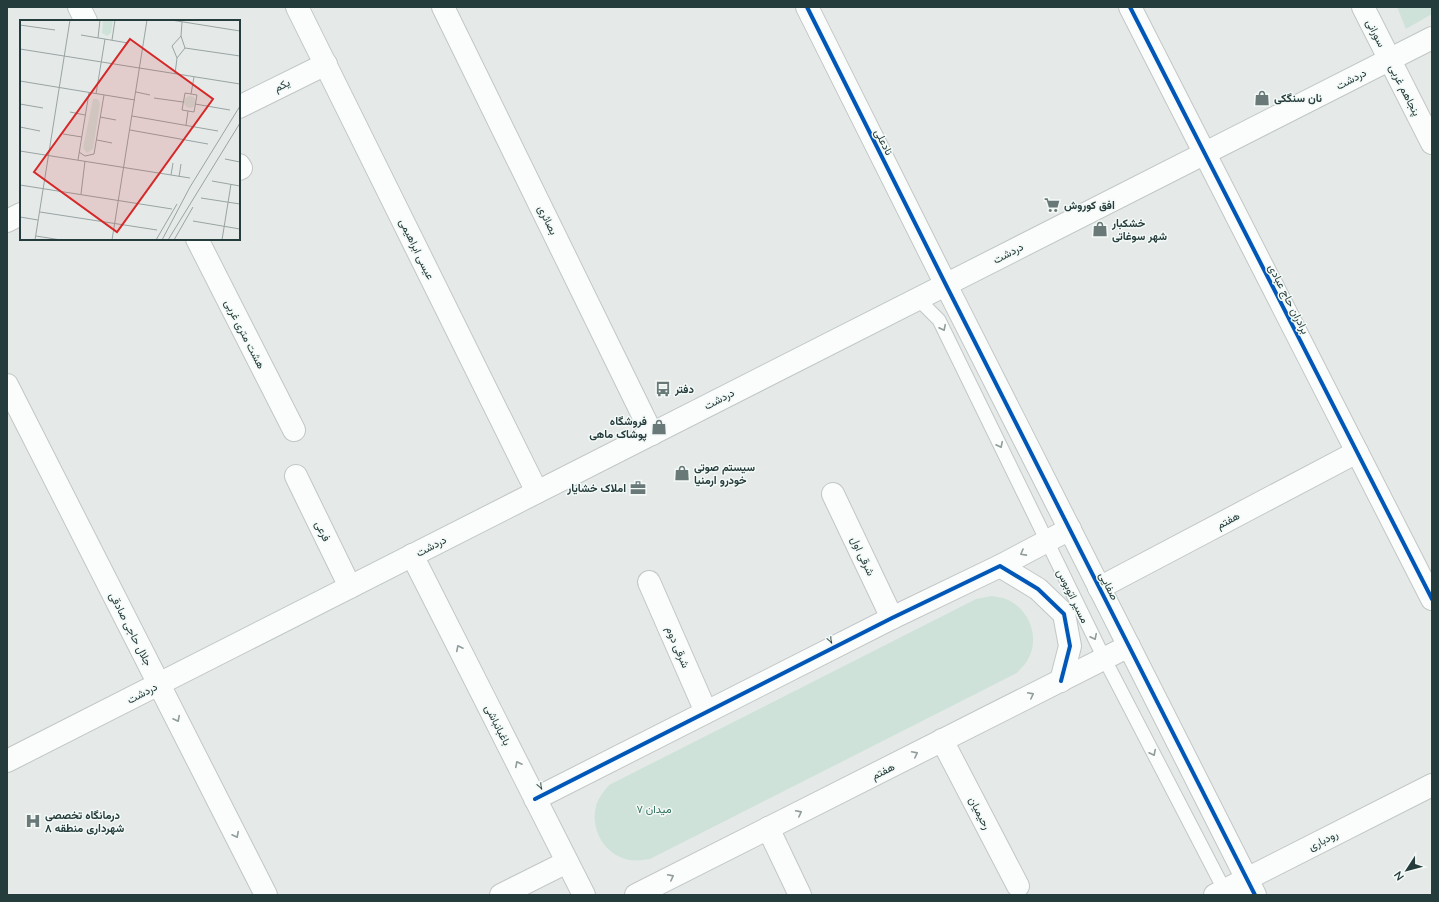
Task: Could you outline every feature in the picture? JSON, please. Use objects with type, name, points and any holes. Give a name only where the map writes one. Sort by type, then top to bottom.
[{"type":"street","points":[[78,7],[85,20]]},
{"type":"street","name":"عیسی ابراهیمی","points":[[297,7],[537,492]]},
{"type":"street","name":"بصائری","points":[[443,7],[652,434]]},
{"type":"street","name":"نادعلی","points":[[807,7],[946,285]]},
{"type":"street","name":"برادران حاج عبادی","points":[[1130,7],[1432,599]]},
{"type":"street","name":"سورانی","points":[[1363,7],[1390,59]]},
{"type":"street","name":"دردشت","points":[[7,761],[1432,38]]},
{"type":"street","name":"پنجاهم غربی","points":[[1390,59],[1432,143]]},
{"type":"street","name":"یکم","points":[[240,107],[326,64]]},
{"type":"street","points":[[7,221],[20,214]]},
{"type":"street","name":"هشت متری غربی","points":[[198,240],[294,430]]},
{"type":"street","name":"صفایی","points":[[946,285],[1251,887]]},
{"type":"street","name":"جلال حاجی صادقی","points":[[7,385],[12,409],[159,684],[266,895]]},
{"type":"street","name":"هفتم","points":[[1100,588],[1357,452]]},
{"type":"street","name":"فرعی","points":[[296,476],[350,587]]},
{"type":"street","name":"شرقی اول","points":[[833,494],[892,618]]},
{"type":"street","name":"۷","points":[[535,798],[892,618],[1000,566],[1070,529]]},
{"type":"street","name":"باغبانباشی","points":[[412,555],[584,895]]},
{"type":"street","points":[[1000,566],[1038,589],[1064,614],[1070,646],[1061,681]]},
{"type":"street","name":"شرقی دوم","points":[[649,582],[706,712]]},
{"type":"street","name":"هفتم","points":[[636,895],[1129,646]]},
{"type":"street","name":"رحیمیان","points":[[942,740],[1018,886]]},
{"type":"street","name":"رودباری","points":[[1222,893],[1251,887],[1432,785]]},
{"type":"street","points":[[768,828],[800,895]]},
{"type":"street","points":[[501,895],[568,862]]},
{"type":"lane","name":"مسیر اتوبوس","points":[[918,299],[939,320],[1046,541],[1222,893]]},
{"type":"green space","points":[[1397,7],[1432,7],[1432,14],[1406,29]]},
{"type":"green space","name":"میدان ۷","points":[[991,596],[1004,598],[1014,604],[1027,617],[1031,626],[1033,643],[1031,652],[1026,662],[1017,673],[650,859],[629,860],[620,857],[612,853],[601,840],[595,823],[596,806],[601,795],[609,785],[976,599]]},
{"type":"cycle path","points":[[807,7],[1255,895]]},
{"type":"cycle path","points":[[1130,7],[1432,599]]},
{"type":"cycle path","points":[[535,799],[892,618],[1000,566],[1038,589],[1064,614],[1070,646],[1061,681]]},
{"type":"place","name":"نان سنگکی","points":[[1262,98]]},
{"type":"place","name":"افق کوروش","points":[[1052,205]]},
{"type":"place","name":"خشکبار شهر سوغاتی","points":[[1100,229]]},
{"type":"place","name":"دفتر","points":[[663,389]]},
{"type":"place","name":"فروشگاه پوشاک ماهی","points":[[659,427]]},
{"type":"place","name":"سیستم صوتی خودرو ارمنیا","points":[[682,473]]},
{"type":"place","name":"املاک خشایار","points":[[638,488]]},
{"type":"place","name":"درمانگاه تخصصی شهرداری منطقه ۸","points":[[33,821]]}]
